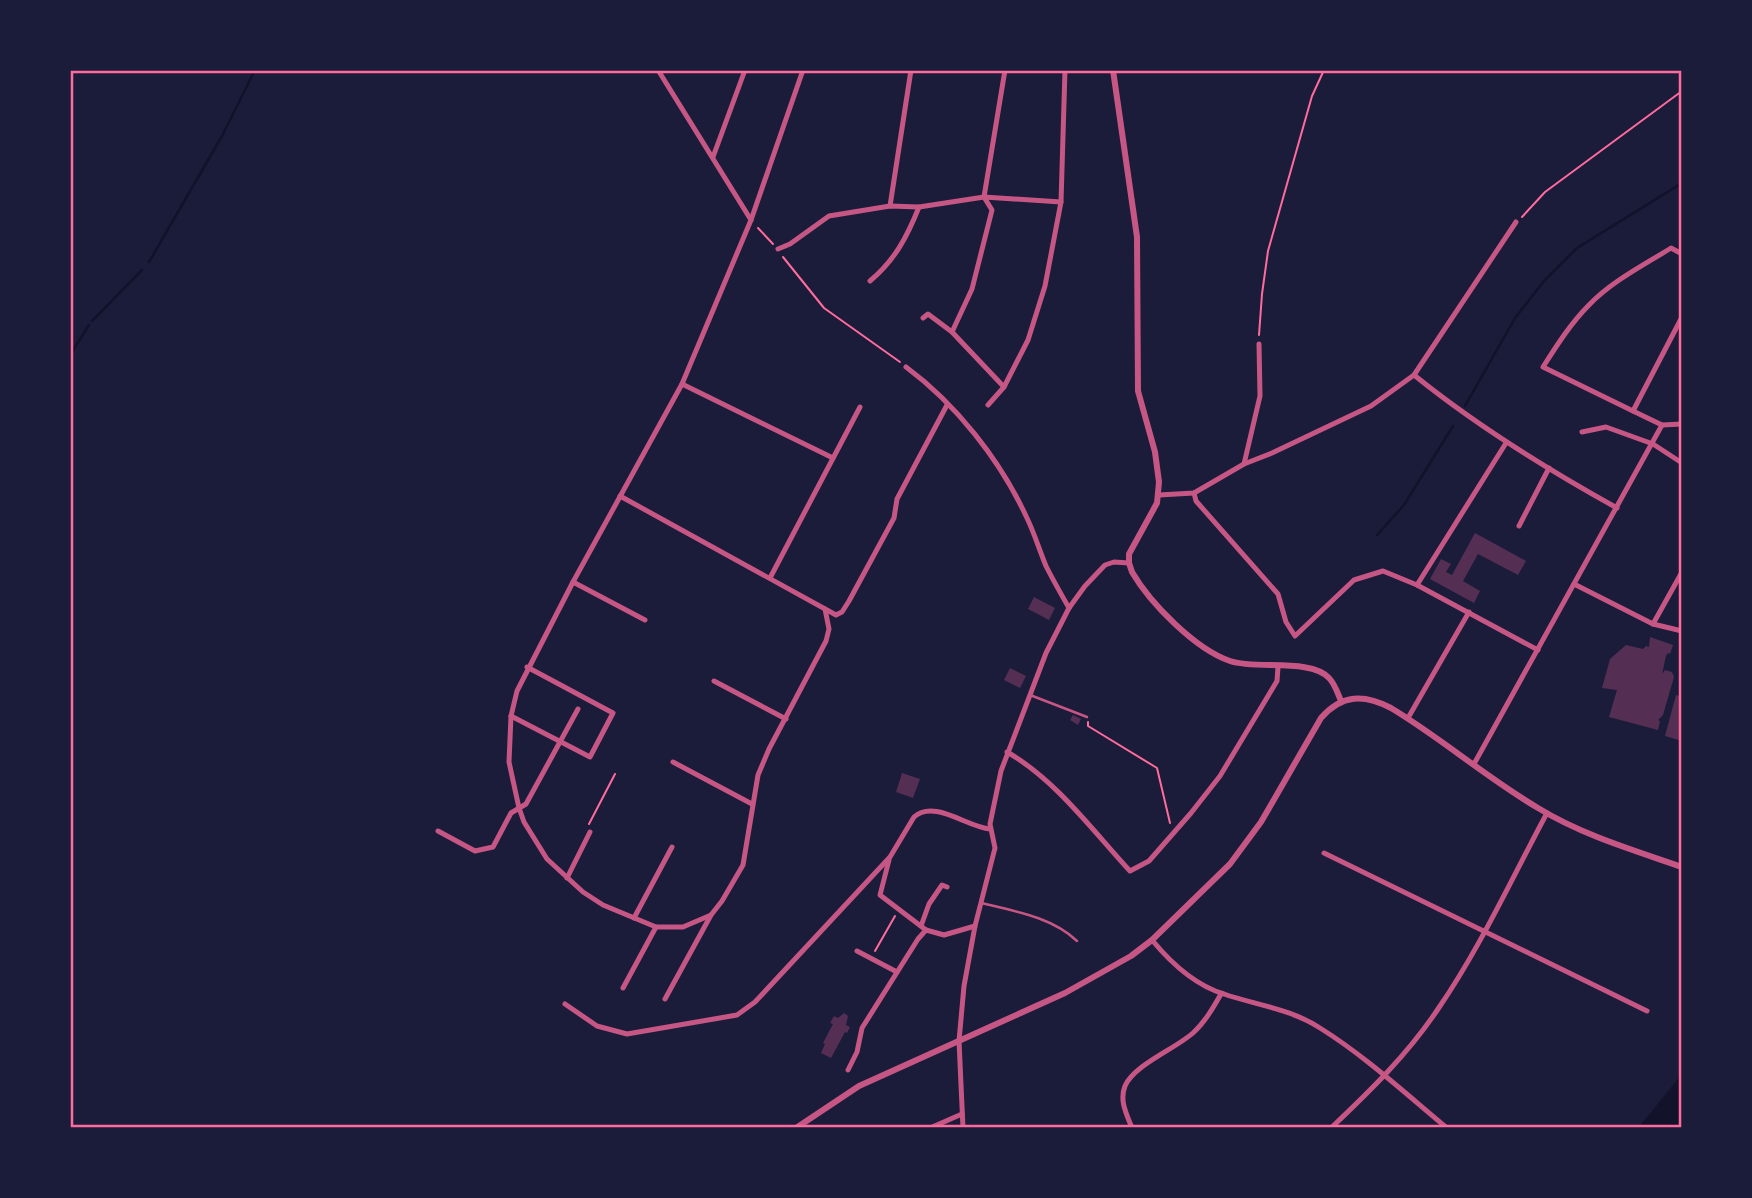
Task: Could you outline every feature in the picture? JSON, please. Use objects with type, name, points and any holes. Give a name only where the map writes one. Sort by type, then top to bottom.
[{"type":"street","points":[[658,70],[751,220]]},
{"type":"street","points":[[713,157],[745,70]]},
{"type":"street","points":[[711,915],[683,927],[656,927],[603,905],[547,859],[519,808],[509,762],[511,716],[527,667],[682,384],[751,220],[803,70]]},
{"type":"street","points":[[890,206],[911,70]]},
{"type":"street","points":[[952,332],[972,289],[992,210],[984,197],[1005,70]]},
{"type":"street","points":[[988,405],[1004,387],[1028,340],[1045,286],[1061,202],[1065,70]]},
{"type":"street","points":[[1113,70],[1137,237],[1138,390],[1155,452],[1159,495],[1154,510],[1132,548],[1129,563],[1136,579],[1178,626],[1212,653],[1238,664],[1299,667],[1322,672],[1329,678],[1341,701]]},
{"type":"street","points":[[778,249],[790,244],[829,216],[890,206],[919,207],[984,197],[1061,202]]},
{"type":"street","points":[[870,281],[888,266],[907,237],[919,207]]},
{"type":"street","points":[[1159,495],[1194,494],[1244,464],[1282,449],[1371,406],[1414,374],[1516,222]]},
{"type":"street","points":[[1682,254],[1671,248],[1617,282],[1591,303],[1569,328],[1543,367],[1662,425],[1682,424]]},
{"type":"street","points":[[923,318],[928,314],[952,332],[1004,387]]},
{"type":"street","points":[[1633,411],[1682,317]]},
{"type":"street","points":[[1244,464],[1260,396],[1259,344]]},
{"type":"street","points":[[906,367],[925,381],[974,433],[1006,480],[1026,515],[1048,569],[1069,608]]},
{"type":"street","points":[[1414,374],[1458,410],[1506,443],[1617,508]]},
{"type":"street","points":[[682,384],[833,458]]},
{"type":"street","points":[[620,496],[836,615],[842,612],[849,601],[894,518],[897,499],[947,405]]},
{"type":"street","points":[[769,578],[860,407]]},
{"type":"street","points":[[1474,764],[1662,425]]},
{"type":"street","points":[[1582,432],[1605,427],[1653,444],[1682,463]]},
{"type":"street","points":[[1417,584],[1506,443]]},
{"type":"street","points":[[1519,526],[1549,468]]},
{"type":"street","points":[[1194,494],[1196,501],[1278,594],[1286,622],[1295,636],[1354,580],[1378,571],[1401,576],[1538,650]]},
{"type":"street","points":[[963,1128],[959,1041],[964,986],[975,926],[995,848],[990,829],[1001,771],[1054,633],[1069,608],[1104,565],[1114,562],[1129,563]]},
{"type":"street","points":[[1653,624],[1682,572]]},
{"type":"street","points":[[573,582],[645,620]]},
{"type":"street","points":[[1574,584],[1653,624],[1682,631]]},
{"type":"street","points":[[665,999],[711,915],[743,865],[758,775],[826,641],[829,629],[825,609]]},
{"type":"street","points":[[1408,718],[1469,612]]},
{"type":"street","points":[[511,716],[590,757],[613,713],[527,667]]},
{"type":"street","points":[[1007,752],[1031,765],[1047,780],[1129,871],[1149,861],[1220,776],[1278,681],[1278,667]]},
{"type":"street","points":[[714,681],[786,719]]},
{"type":"street","points":[[796,1128],[859,1086],[1065,993],[1131,956],[1152,940],[1230,863],[1261,821],[1327,711],[1341,701],[1353,697],[1367,697],[1378,701],[1408,718],[1547,813],[1646,856],[1682,867]]},
{"type":"street","points":[[438,831],[475,850],[493,847],[511,813],[526,804],[578,709]]},
{"type":"street","points":[[673,762],[752,804]]},
{"type":"street","points":[[565,1004],[597,1026],[627,1034],[737,1015],[755,1002],[890,857],[914,817],[927,810],[990,829]]},
{"type":"street","points":[[1331,1128],[1385,1077],[1438,1010],[1547,813]]},
{"type":"street","points":[[567,878],[590,832]]},
{"type":"street","points":[[634,918],[672,847]]},
{"type":"street","points":[[1324,853],[1647,1011]]},
{"type":"street","points":[[890,857],[880,895],[924,928],[944,935],[975,926]]},
{"type":"street","points":[[848,1070],[857,1052],[862,1028],[924,928],[929,904],[942,885],[947,887]]},
{"type":"street","points":[[623,988],[656,927]]},
{"type":"street","points":[[1152,940],[1171,962],[1192,978],[1221,994],[1270,1006],[1318,1027],[1447,1128]]},
{"type":"street","points":[[857,951],[897,972]]},
{"type":"street","points":[[1132,1128],[1122,1096],[1132,1075],[1202,1025],[1221,994]]},
{"type":"street","points":[[930,1128],[962,1114]]},
{"type":"lane","points":[[1030,695],[1087,717]]},
{"type":"lane","points":[[981,903],[1031,915],[1069,932],[1077,941]]},
{"type":"path","points":[[1259,344],[1268,251],[1312,96],[1324,70]]},
{"type":"path","points":[[1516,222],[1545,192],[1682,91]]},
{"type":"path","points":[[751,220],[778,249],[824,308],[906,367]]},
{"type":"path","points":[[1087,717],[1088,726],[1157,768],[1172,835]]},
{"type":"path","points":[[590,832],[589,822],[615,774]]},
{"type":"path","points":[[871,958],[886,929],[900,910]]},
{"type":"shaded area","points":[[1682,1074],[1682,1128],[1638,1128]]},
{"type":"building","points":[[1475,533],[1526,561],[1518,575],[1478,554],[1463,581],[1480,591],[1474,603],[1430,579],[1441,559],[1451,564],[1446,572],[1452,575]]},
{"type":"building","points":[[1034,597],[1055,608],[1049,620],[1028,609]]},
{"type":"building","points":[[1650,637],[1673,645],[1670,654],[1666,656],[1662,674],[1665,670],[1672,672],[1674,677],[1663,715],[1658,720],[1658,730],[1609,717],[1617,690],[1602,688],[1610,659],[1626,645],[1643,649],[1649,647]]},
{"type":"building","points":[[1010,668],[1026,676],[1020,688],[1004,680]]},
{"type":"building","points":[[1676,695],[1682,697],[1682,741],[1665,736]]},
{"type":"building","points":[[1073,715],[1081,719],[1078,725],[1070,720]]},
{"type":"building","points":[[902,773],[920,779],[913,798],[896,792]]},
{"type":"building","points":[[844,1013],[848,1016],[846,1025],[850,1027],[831,1058],[821,1053],[825,1044],[823,1043],[834,1016],[838,1018]]},
{"type":"waterway","points":[[149,262],[222,136],[255,70]]},
{"type":"waterway","points":[[1465,406],[1515,318],[1544,281],[1577,248],[1682,183]]},
{"type":"waterway","points":[[92,321],[142,270]]},
{"type":"waterway","points":[[70,355],[89,325]]},
{"type":"waterway","points":[[1377,535],[1404,505],[1453,426]]}]
